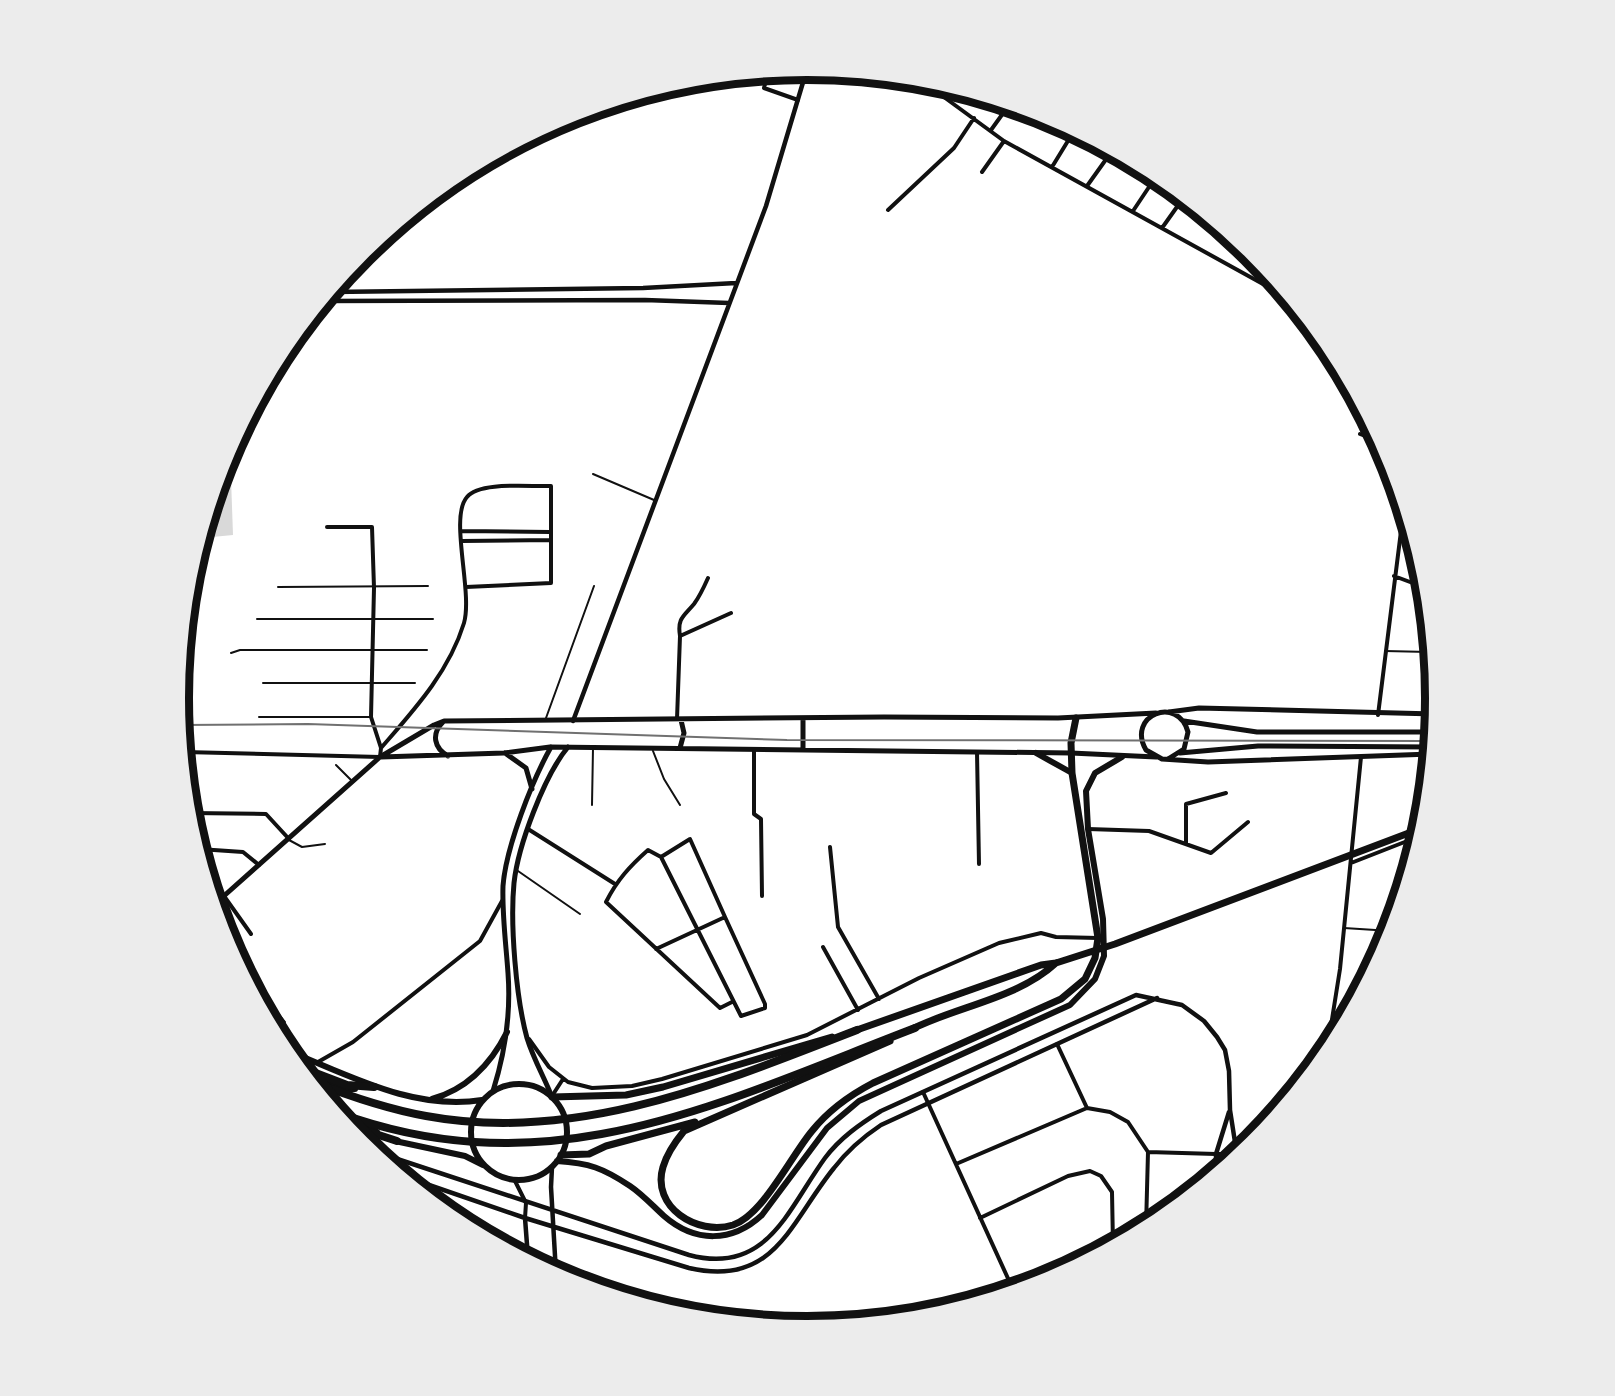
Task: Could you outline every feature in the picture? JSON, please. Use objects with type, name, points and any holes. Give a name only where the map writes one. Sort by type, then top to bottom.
[{"type":"highway","points":[[915,1028],[866,1053],[684,1131],[668,1155],[661,1179],[668,1203],[679,1215],[693,1223],[718,1227],[732,1225],[753,1212],[814,1128],[851,1096],[873,1083],[1046,1008],[1076,989],[1091,969],[1098,938],[1072,773],[1071,753],[1076,718]]},
{"type":"highway","points":[[326,1086],[402,1111],[490,1123],[578,1118],[670,1099],[1041,965],[1056,963],[1126,940],[1411,832]]},
{"type":"highway","points":[[354,1119],[403,1132],[487,1144],[569,1141],[617,1133],[676,1119],[915,1028],[1017,988],[1044,974],[1056,963]]},
{"type":"highway","points":[[552,1097],[626,1095],[858,1030]]},
{"type":"highway","points":[[315,1073],[347,1085],[374,1087]]},
{"type":"highway","points":[[559,1158],[589,1154],[606,1146],[712,1118]]},
{"type":"highway","points":[[366,1131],[397,1141]]},
{"type":"main road","points":[[224,896],[380,757],[444,722],[1076,718],[1156,714],[1199,708],[1378,715],[1426,714]]},
{"type":"main road","points":[[1167,712],[1184,722],[1257,732],[1425,732]]},
{"type":"main road","points":[[1156,714],[1146,721],[1141,732],[1146,750],[1156,758]]},
{"type":"main road","points":[[803,718],[803,749]]},
{"type":"main road","points":[[679,720],[684,733],[680,748]]},
{"type":"main road","points":[[444,722],[437,729],[435,739],[438,748],[448,756]]},
{"type":"main road","points":[[1180,753],[1188,738],[1184,722]]},
{"type":"main road","points":[[1168,759],[1180,753],[1258,746],[1424,747]]},
{"type":"main road","points":[[380,757],[504,753],[551,747],[1071,753],[1208,762],[1423,754]]},
{"type":"main road","points":[[493,1091],[507,1032],[508,974],[503,899],[510,851],[532,790],[551,747]]},
{"type":"main road","points":[[370,1135],[465,1156],[483,1165],[494,1174],[515,1181],[535,1178],[552,1167],[559,1158],[567,1135],[566,1121],[552,1097],[527,1036],[519,992],[515,922],[516,869],[528,829],[550,774],[568,747]]},
{"type":"main road","points":[[504,753],[526,768],[532,790]]},
{"type":"main road","points":[[1036,753],[1072,773]]},
{"type":"main road","points":[[559,1158],[588,1163],[599,1168],[631,1187],[672,1223],[692,1234],[722,1237],[750,1227],[772,1203],[827,1128],[859,1101],[1059,1011],[1087,990],[1100,968],[1105,940],[1088,829],[1086,791],[1090,779],[1100,769],[1122,757]]},
{"type":"main road","points":[[504,923],[515,922]]},
{"type":"main road","points":[[428,1100],[452,1091],[472,1078],[492,1058],[507,1032]]},
{"type":"main road","points":[[304,1057],[374,1087],[428,1100],[458,1104],[482,1100]]},
{"type":"main road","points":[[319,1078],[348,1089],[374,1087]]},
{"type":"main road","points":[[483,1165],[476,1154],[470,1129],[482,1100],[493,1091],[507,1085],[523,1084],[538,1088],[552,1097]]},
{"type":"main road","points":[[359,1124],[397,1141]]},
{"type":"street","points":[[573,721],[766,206],[804,80]]},
{"type":"street","points":[[766,81],[764,88],[798,100]]},
{"type":"street","points":[[940,94],[1004,141],[1272,289]]},
{"type":"street","points":[[991,130],[1004,112]]},
{"type":"street","points":[[888,210],[954,148],[974,118]]},
{"type":"street","points":[[1052,167],[1070,138]]},
{"type":"street","points":[[982,172],[1004,141]]},
{"type":"street","points":[[1087,186],[1108,157]]},
{"type":"street","points":[[1133,211],[1151,184]]},
{"type":"street","points":[[1162,228],[1179,204]]},
{"type":"street","points":[[340,292],[643,288],[736,284]]},
{"type":"street","points":[[333,301],[645,300],[729,303]]},
{"type":"street","points":[[1360,434],[1368,437]]},
{"type":"street","points":[[381,748],[449,663],[465,621],[466,587],[459,510],[467,496],[480,488],[551,486],[551,583],[466,587]]},
{"type":"street","points":[[191,752],[380,757],[381,748],[371,717],[374,621],[372,526],[327,527]]},
{"type":"street","points":[[1378,715],[1401,526]]},
{"type":"street","points":[[461,531],[550,532]]},
{"type":"street","points":[[462,541],[551,540]]},
{"type":"street","points":[[1394,576],[1415,584]]},
{"type":"street","points":[[679,720],[679,620],[695,603],[708,578]]},
{"type":"street","points":[[680,636],[731,613]]},
{"type":"street","points":[[754,748],[754,814],[761,819],[762,896]]},
{"type":"street","points":[[976,753],[979,864]]},
{"type":"street","points":[[1330,1028],[1344,928],[1361,757]]},
{"type":"street","points":[[1186,843],[1186,804],[1226,793]]},
{"type":"street","points":[[200,813],[266,814],[289,840]]},
{"type":"street","points":[[1088,829],[1149,831],[1211,853],[1248,822]]},
{"type":"street","points":[[528,829],[615,884]]},
{"type":"street","points":[[661,857],[690,839],[765,1008],[741,1016],[661,857],[648,850],[627,868],[615,884],[606,902],[720,1008],[732,1002]]},
{"type":"street","points":[[1351,863],[1409,841]]},
{"type":"street","points":[[830,848],[838,927],[879,999]]},
{"type":"street","points":[[208,850],[243,852],[259,865]]},
{"type":"street","points":[[224,896],[251,934]]},
{"type":"street","points":[[318,1062],[353,1042],[480,941],[503,899]]},
{"type":"street","points":[[656,949],[725,917]]},
{"type":"street","points":[[527,1036],[549,1067],[563,1079],[592,1088],[612,1088],[662,1079],[807,1035],[961,958],[999,943],[1041,933],[1056,937],[1098,938]]},
{"type":"street","points":[[823,947],[858,1010]]},
{"type":"street","points":[[395,1159],[708,1261],[735,1258],[750,1252],[773,1235],[826,1157],[848,1134],[881,1111],[1136,995],[1182,1005],[1204,1021],[1217,1036],[1225,1050],[1229,1071],[1230,1110],[1235,1144]]},
{"type":"street","points":[[424,1183],[525,1218],[707,1272],[721,1273],[747,1267],[771,1254],[783,1243],[832,1169],[854,1146],[881,1125],[1156,998]]},
{"type":"street","points":[[1057,1044],[1087,1108]]},
{"type":"street","points":[[552,1097],[563,1079]]},
{"type":"street","points":[[923,1092],[1010,1282]]},
{"type":"street","points":[[956,1164],[1087,1108],[1119,1116],[1137,1132],[1148,1152],[1146,1215]]},
{"type":"street","points":[[1216,1162],[1216,1154],[1230,1110]]},
{"type":"street","points":[[1148,1152],[1224,1154]]},
{"type":"street","points":[[552,1167],[556,1262]]},
{"type":"street","points":[[981,1218],[1068,1176],[1090,1171],[1101,1176],[1112,1192],[1113,1236]]},
{"type":"street","points":[[515,1181],[526,1203],[527,1249]]},
{"type":"lane","points":[[593,474],[654,500]]},
{"type":"lane","points":[[278,587],[428,586]]},
{"type":"lane","points":[[545,721],[594,586]]},
{"type":"lane","points":[[257,619],[374,621],[433,619]]},
{"type":"lane","points":[[231,653],[240,650],[427,650]]},
{"type":"lane","points":[[1385,651],[1424,652]]},
{"type":"lane","points":[[263,683],[415,683]]},
{"type":"lane","points":[[259,717],[371,717]]},
{"type":"lane","points":[[592,805],[593,748]]},
{"type":"lane","points":[[652,748],[664,779],[680,804]]},
{"type":"lane","points":[[336,765],[353,782]]},
{"type":"lane","points":[[289,840],[302,847],[325,844]]},
{"type":"lane","points":[[516,869],[580,914]]},
{"type":"lane","points":[[1344,928],[1381,930]]},
{"type":"lane","points":[[270,1003],[285,1022]]},
{"type":"shaded area","points":[[231,475],[233,535],[210,537]]},
{"type":"railway","points":[[190,725],[308,724],[787,740],[1425,741]]}]
